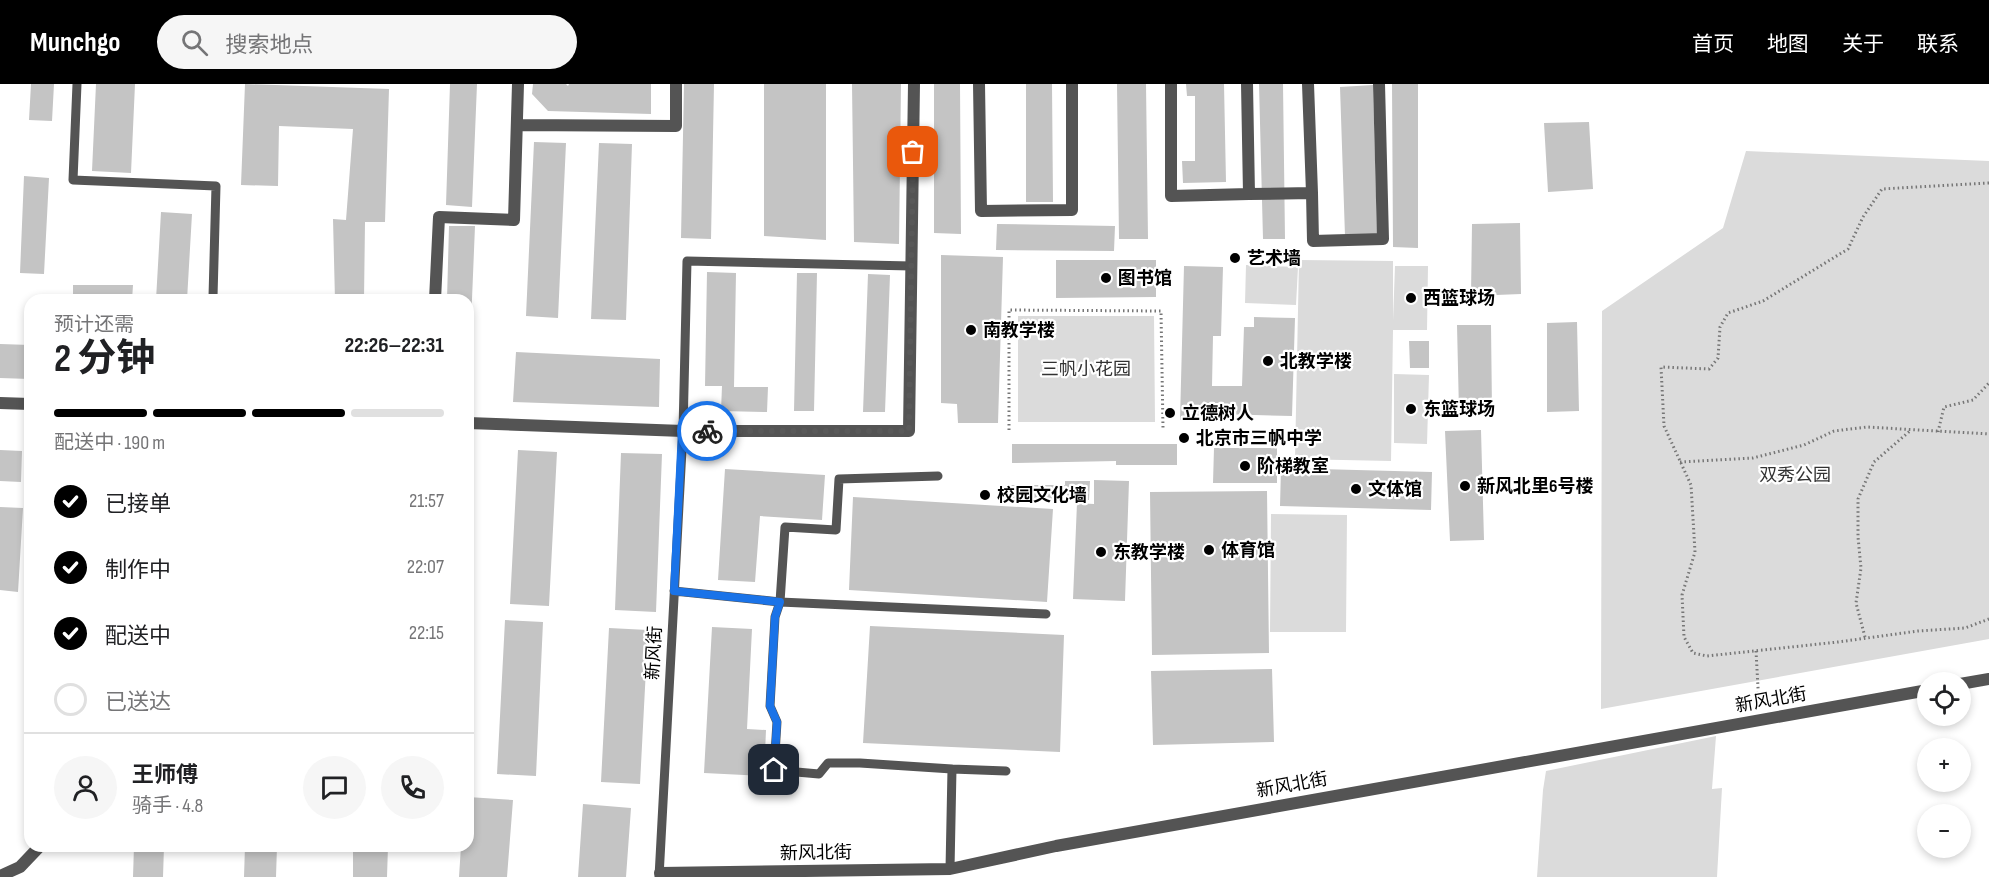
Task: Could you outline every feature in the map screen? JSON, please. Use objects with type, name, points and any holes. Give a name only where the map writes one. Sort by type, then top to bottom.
[{"type":"street","points":[[435,294],[439,217],[514,220],[518,84]]},
{"type":"street","points":[[517,125],[676,126],[676,84]]},
{"type":"street","points":[[474,423],[682,431],[909,431],[914,84]]},
{"type":"street","points":[[979,84],[981,211],[1072,210],[1072,84]]},
{"type":"street","points":[[1172,84],[1171,196],[1312,193]]},
{"type":"street","points":[[1247,84],[1249,194]]},
{"type":"street","points":[[1308,84],[1313,241],[1383,239],[1379,84]]},
{"type":"street","points":[[0,403],[24,404]]},
{"type":"street","points":[[1971,682],[1989,679]]},
{"type":"street","name":"新风北街","points":[[660,875],[950,869],[1056,846],[1917,692]]},
{"type":"street","points":[[8,875],[20,867],[34,852]]},
{"type":"lane","points":[[77,84],[73,180],[216,186],[213,294]]},
{"type":"lane","name":"新风街","points":[[660,875],[682,431],[687,261],[912,266]]},
{"type":"lane","points":[[938,476],[839,479],[836,530],[785,527],[780,602],[775,617],[770,706],[777,722],[774,770],[819,774],[828,763],[1006,771]]},
{"type":"lane","points":[[674,591],[780,602],[1046,614]]},
{"type":"lane","points":[[950,869],[952,768]]},
{"type":"path","points":[[1989,183],[1882,189],[1863,218],[1848,249],[1763,301],[1728,314],[1720,327],[1718,358],[1709,369],[1661,367],[1664,426],[1691,485],[1695,552],[1682,595],[1684,637],[1693,653],[1707,656],[1965,628],[1989,619]]},
{"type":"path","points":[[1009,429],[1009,310],[1161,311],[1163,428]]},
{"type":"path","points":[[1938,432],[1944,407],[1973,400],[1989,383]]},
{"type":"path","points":[[1680,462],[1753,458],[1804,445],[1834,431],[1867,427],[1989,434]]},
{"type":"path","points":[[1865,638],[1856,603],[1861,568],[1858,499],[1874,462],[1911,430]]},
{"type":"path","points":[[1756,651],[1760,720]]},
{"type":"green space","name":"双秀公园","points":[[1746,151],[1989,161],[1989,639],[1601,709],[1602,311],[1723,228]]},
{"type":"green space","points":[[1299,260],[1393,261],[1393,321],[1395,266],[1428,266],[1427,330],[1393,330],[1391,461],[1295,459]]},
{"type":"green space","points":[[1246,265],[1298,267],[1296,305],[1245,303]]},
{"type":"green space","name":"三帆小花园","points":[[1018,316],[1154,316],[1155,422],[1018,422]]},
{"type":"green space","name":"东篮球场","points":[[1394,374],[1429,375],[1427,444],[1394,443]]},
{"type":"green space","points":[[1271,514],[1347,515],[1346,632],[1270,632]]},
{"type":"green space","points":[[1716,736],[1712,789],[1722,788],[1717,877],[1537,877],[1546,771]]},
{"type":"building","points":[[31,84],[54,84],[52,121],[29,120]]},
{"type":"building","points":[[96,84],[135,84],[131,173],[92,171]]},
{"type":"building","points":[[245,84],[389,89],[385,222],[365,222],[364,294],[335,294],[333,219],[346,220],[353,129],[279,126],[278,186],[241,185]]},
{"type":"building","points":[[450,84],[477,84],[472,207],[446,205]]},
{"type":"building","points":[[533,84],[566,84],[568,86],[569,84],[651,84],[651,114],[548,111],[532,94]]},
{"type":"building","points":[[684,84],[714,84],[711,239],[681,238]]},
{"type":"building","points":[[764,84],[826,84],[826,240],[764,236]]},
{"type":"building","points":[[852,84],[901,84],[899,244],[854,242]]},
{"type":"building","points":[[934,84],[960,84],[961,234],[934,233]]},
{"type":"building","points":[[1026,84],[1052,84],[1053,202],[1026,202]]},
{"type":"building","points":[[1117,84],[1146,84],[1148,239],[1119,239]]},
{"type":"building","points":[[1186,84],[1224,84],[1226,182],[1183,183],[1182,161],[1195,161],[1195,96],[1187,96]]},
{"type":"building","points":[[1259,84],[1283,84],[1285,239],[1263,239]]},
{"type":"building","points":[[1392,84],[1418,84],[1418,248],[1393,247]]},
{"type":"building","points":[[1373,85],[1377,234],[1345,236],[1340,87]]},
{"type":"building","points":[[1589,122],[1593,189],[1548,192],[1544,123]]},
{"type":"building","points":[[534,142],[566,143],[558,318],[526,316]]},
{"type":"building","points":[[599,143],[632,144],[626,320],[591,319]]},
{"type":"building","points":[[24,176],[49,178],[44,274],[20,273]]},
{"type":"building","points":[[161,212],[192,214],[187,294],[156,294]]},
{"type":"building","points":[[1520,223],[1521,294],[1471,296],[1472,224]]},
{"type":"building","points":[[997,224],[1115,226],[1114,251],[996,250]]},
{"type":"building","points":[[449,226],[475,226],[472,294],[447,294]]},
{"type":"building","name":"南教学楼","points":[[941,255],[1003,257],[998,423],[958,423],[957,404],[941,403]]},
{"type":"building","name":"图书馆","points":[[1056,260],[1156,260],[1156,297],[1056,298]]},
{"type":"building","name":"北教学楼","points":[[1184,266],[1223,267],[1221,336],[1213,336],[1212,386],[1242,386],[1244,327],[1254,327],[1254,317],[1295,318],[1292,416],[1219,414],[1219,421],[1180,420]]},
{"type":"building","points":[[707,272],[736,273],[734,387],[768,387],[767,412],[721,411],[722,386],[705,386]]},
{"type":"building","points":[[797,273],[817,273],[814,411],[794,411]]},
{"type":"building","points":[[868,274],[890,275],[885,412],[863,412]]},
{"type":"building","points":[[73,285],[133,285],[132,294],[73,294]]},
{"type":"building","points":[[1577,322],[1579,411],[1547,412],[1547,323]]},
{"type":"building","points":[[1457,325],[1491,325],[1492,411],[1459,412]]},
{"type":"building","points":[[1409,341],[1429,341],[1429,368],[1410,368]]},
{"type":"building","points":[[0,344],[24,345],[24,379],[0,378]]},
{"type":"building","points":[[516,352],[660,359],[659,407],[513,402]]},
{"type":"building","name":"新风北里6号楼","points":[[1481,430],[1484,540],[1450,541],[1445,431]]},
{"type":"building","points":[[1012,444],[1177,444],[1177,465],[1116,465],[1116,461],[1012,463]]},
{"type":"building","name":"阶梯教室","points":[[1214,448],[1277,448],[1277,483],[1213,483]]},
{"type":"building","points":[[0,450],[22,451],[21,482],[0,481]]},
{"type":"building","points":[[518,450],[557,452],[549,606],[510,604]]},
{"type":"building","points":[[621,453],[662,454],[656,612],[615,610]]},
{"type":"building","name":"文体馆","points":[[1281,468],[1432,472],[1431,510],[1280,506]]},
{"type":"building","points":[[725,469],[825,475],[822,520],[760,516],[755,582],[718,580]]},
{"type":"building","name":"东教学楼","points":[[1094,480],[1129,481],[1125,601],[1073,599],[1077,503],[1094,504]]},
{"type":"building","points":[[1065,481],[1090,481],[1089,500],[1005,499],[1005,485],[1065,485]]},
{"type":"building","name":"体育馆","points":[[1267,491],[1269,653],[1152,655],[1150,492]]},
{"type":"building","points":[[853,497],[1053,509],[1047,602],[849,590]]},
{"type":"building","points":[[0,507],[23,508],[18,592],[0,590]]},
{"type":"building","points":[[505,620],[543,622],[536,776],[497,774]]},
{"type":"building","points":[[870,626],[1064,635],[1060,752],[863,743]]},
{"type":"building","points":[[712,627],[752,629],[747,729],[766,730],[764,776],[704,773]]},
{"type":"building","points":[[609,628],[648,630],[640,784],[601,782]]},
{"type":"building","points":[[1272,669],[1274,742],[1153,745],[1151,671]]},
{"type":"building","points":[[474,797],[513,800],[507,877],[459,877],[461,852],[474,852]]},
{"type":"building","points":[[583,804],[631,808],[626,877],[578,877]]},
{"type":"building","points":[[134,852],[164,852],[163,877],[133,877]]},
{"type":"building","points":[[245,852],[277,852],[276,877],[244,877]]},
{"type":"building","points":[[353,852],[388,852],[387,877],[353,877]]},
{"type":"way so far","points":[[707,431],[909,431],[913,152]]},
{"type":"place","name":"艺术墙","points":[[1235,258]]},
{"type":"place","name":"图书馆","points":[[1106,278]]},
{"type":"place","name":"西篮球场","points":[[1411,298]]},
{"type":"place","name":"南教学楼","points":[[971,330]]},
{"type":"place","name":"北教学楼","points":[[1268,361]]},
{"type":"place","name":"东篮球场","points":[[1411,409]]},
{"type":"place","name":"立德树人","points":[[1170,413]]},
{"type":"place","name":"北京市三帆中学","points":[[1184,438]]},
{"type":"place","name":"阶梯教室","points":[[1245,466]]},
{"type":"place","name":"新风北里6号楼","points":[[1465,486]]},
{"type":"place","name":"文体馆","points":[[1356,489]]},
{"type":"place","name":"校园文化墙","points":[[985,495]]},
{"type":"place","name":"体育馆","points":[[1209,550]]},
{"type":"place","name":"东教学楼","points":[[1101,552]]},
{"type":"route","points":[[707,431],[682,431],[674,591],[780,602],[775,617],[770,706],[777,722],[774,770]]}]
